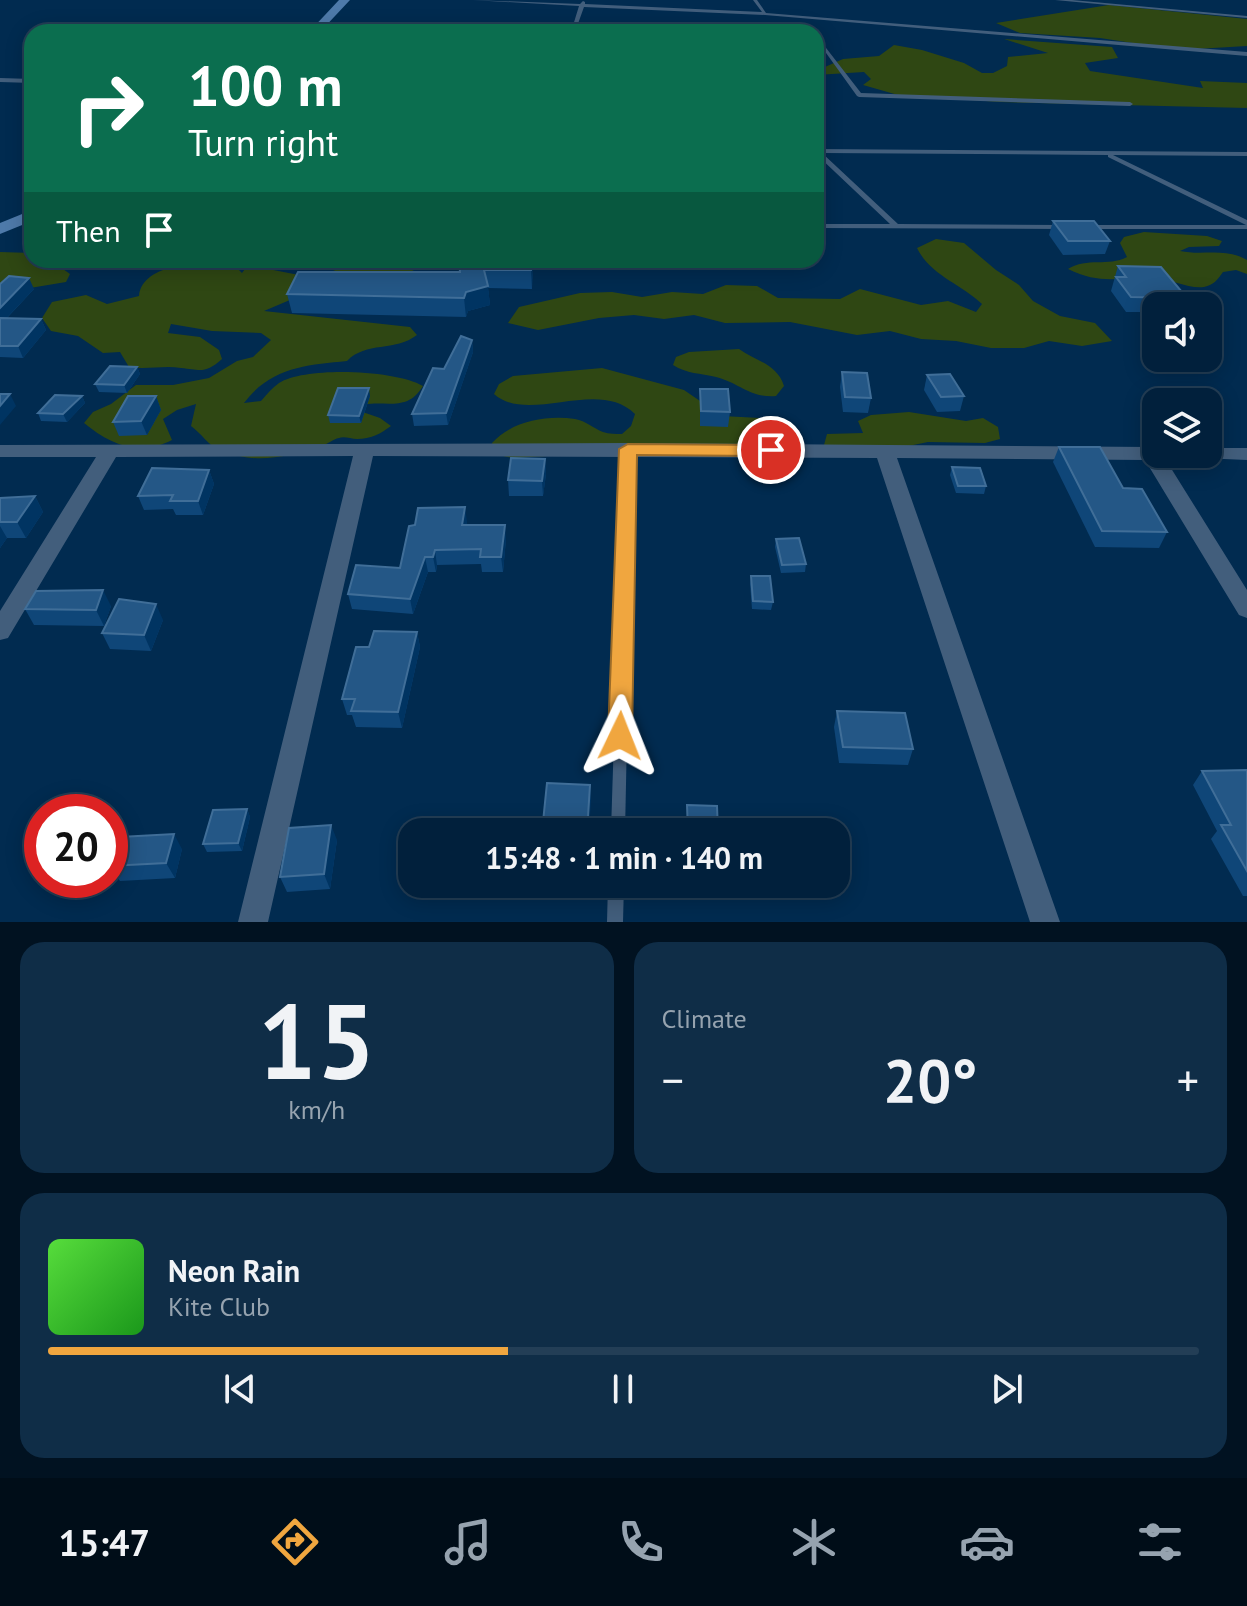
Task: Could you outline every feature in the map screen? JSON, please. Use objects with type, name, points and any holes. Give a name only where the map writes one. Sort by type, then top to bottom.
[{"type":"main road","points":[[322,24],[345,0]]},
{"type":"main road","points":[[0,229],[24,221]]},
{"type":"street","points":[[0,451],[628,449],[1142,454]]},
{"type":"street","points":[[885,451],[1045,922]]},
{"type":"street","points":[[0,631],[109,452]]},
{"type":"street","points":[[253,922],[364,452]]},
{"type":"street","points":[[1222,454],[1247,454]]},
{"type":"street","points":[[1161,468],[1247,609]]},
{"type":"lane","points":[[474,0],[583,2],[765,14],[1247,54]]},
{"type":"lane","points":[[755,0],[765,14]]},
{"type":"lane","points":[[1057,0],[1247,17]]},
{"type":"lane","points":[[576,24],[583,2]]},
{"type":"lane","points":[[802,17],[807,24]]},
{"type":"lane","points":[[824,47],[859,95],[1130,104]]},
{"type":"lane","points":[[824,55],[830,55]]},
{"type":"lane","points":[[0,80],[24,81]]},
{"type":"lane","points":[[824,151],[1247,154]]},
{"type":"lane","points":[[1108,155],[1247,225]]},
{"type":"lane","points":[[824,158],[896,226]]},
{"type":"lane","points":[[824,226],[1247,225]]},
{"type":"lane","points":[[618,818],[628,449]]},
{"type":"lane","points":[[615,922],[616,898]]},
{"type":"green space","points":[[1109,5],[1247,19],[1247,46],[1179,50],[1100,38],[1020,33],[996,23]]},
{"type":"green space","points":[[1004,39],[1112,47],[1118,58],[1085,63],[1090,71],[1203,88],[1200,81],[1247,83],[1247,108],[1000,102],[898,95],[863,85],[871,79],[864,72],[824,74],[824,67],[843,59],[879,56],[894,45],[964,63],[982,73],[993,73],[1007,66],[1008,57],[1048,53]]},
{"type":"green space","points":[[1144,232],[1207,236],[1222,241],[1219,246],[1189,247],[1180,251],[1239,256],[1247,260],[1247,274],[1236,270],[1223,272],[1213,283],[1198,287],[1155,278],[1102,279],[1068,269],[1083,263],[1127,257],[1120,243],[1124,237]]},
{"type":"green space","points":[[936,239],[964,243],[1019,285],[1033,301],[1060,316],[1095,323],[1112,341],[1082,346],[1049,341],[1024,348],[991,348],[956,341],[921,339],[890,331],[857,335],[790,322],[725,323],[694,315],[664,319],[634,315],[599,318],[538,330],[508,323],[519,307],[580,293],[612,292],[642,297],[672,292],[703,294],[726,285],[757,286],[778,298],[840,299],[860,289],[921,305],[948,301],[976,312],[982,304],[930,266],[917,248]]},
{"type":"green space","points":[[0,252],[24,253],[24,268],[62,268],[70,274],[66,282],[0,293]]},
{"type":"green space","points":[[237,268],[242,273],[246,268],[263,268],[299,275],[304,294],[264,311],[410,327],[417,335],[399,343],[363,351],[347,361],[304,367],[278,375],[244,403],[261,401],[279,383],[292,378],[329,372],[393,376],[423,386],[416,395],[400,403],[351,408],[380,418],[391,426],[379,434],[357,439],[341,437],[322,446],[270,458],[233,455],[212,446],[191,426],[196,404],[177,410],[163,419],[172,440],[148,448],[115,443],[84,423],[93,412],[111,404],[136,385],[173,385],[209,378],[237,361],[253,357],[271,340],[261,333],[212,331],[171,324],[168,333],[200,337],[219,350],[222,359],[203,370],[129,367],[120,352],[103,353],[78,336],[51,331],[42,318],[52,302],[86,295],[107,304],[139,296],[151,276],[163,270]]},
{"type":"green space","points":[[340,268],[418,268],[331,278],[333,271]]},
{"type":"green space","points":[[739,349],[765,364],[781,379],[784,386],[776,396],[759,395],[716,377],[689,372],[673,365],[676,357],[689,352]]},
{"type":"green space","points":[[602,368],[684,390],[722,416],[760,418],[773,426],[774,438],[752,444],[709,444],[687,448],[512,458],[494,454],[492,443],[500,435],[519,425],[541,419],[575,419],[603,432],[622,434],[631,426],[635,414],[620,404],[583,400],[526,405],[509,402],[494,394],[499,384],[513,376]]},
{"type":"green space","points":[[909,412],[966,421],[983,418],[998,427],[1000,439],[985,443],[928,442],[879,452],[824,445],[827,434],[863,433],[858,421],[871,415]]},
{"type":"building","points":[[1053,221],[1094,221],[1110,241],[1068,241]]},
{"type":"building","points":[[1118,266],[1161,267],[1182,292],[1142,292],[1142,297],[1131,297],[1116,277],[1126,277]]},
{"type":"building","points":[[460,268],[531,268],[484,270],[488,286],[466,292],[464,298],[287,294],[298,272],[460,272]]},
{"type":"building","points":[[9,276],[29,278],[0,308],[0,284]]},
{"type":"building","points":[[0,318],[41,319],[18,346],[0,346]]},
{"type":"building","points":[[461,336],[472,340],[446,413],[412,414],[433,368],[444,369]]},
{"type":"building","points":[[110,366],[137,367],[124,385],[95,384]]},
{"type":"building","points":[[842,372],[867,373],[871,398],[845,397]]},
{"type":"building","points":[[950,374],[964,396],[941,397],[927,375]]},
{"type":"building","points":[[338,388],[369,388],[359,416],[328,415]]},
{"type":"building","points":[[700,389],[728,389],[730,412],[701,411]]},
{"type":"building","points":[[0,394],[10,394],[0,406]]},
{"type":"building","points":[[55,395],[82,396],[63,414],[38,413]]},
{"type":"building","points":[[128,396],[156,396],[141,421],[113,422]]},
{"type":"building","points":[[1059,447],[1100,447],[1123,488],[1142,489],[1167,532],[1102,531]]},
{"type":"building","points":[[511,458],[545,459],[542,481],[508,480]]},
{"type":"building","points":[[952,467],[980,468],[986,486],[958,486]]},
{"type":"building","points":[[152,468],[209,470],[198,501],[170,501],[173,495],[138,496]]},
{"type":"building","points":[[35,496],[17,522],[0,522],[0,498]]},
{"type":"building","points":[[465,507],[462,525],[505,525],[501,557],[480,557],[481,549],[435,550],[433,557],[425,557],[410,599],[348,594],[356,565],[400,568],[409,526],[415,525],[418,508]]},
{"type":"building","points":[[799,538],[806,564],[782,565],[776,539]]},
{"type":"building","points":[[751,576],[770,576],[773,602],[753,601]]},
{"type":"building","points":[[103,590],[96,610],[25,609],[36,591]]},
{"type":"building","points":[[119,599],[156,604],[144,635],[102,633]]},
{"type":"building","points":[[374,631],[417,632],[398,712],[351,711],[355,699],[342,699],[356,647],[369,647]]},
{"type":"building","points":[[837,711],[905,713],[913,749],[843,747]]},
{"type":"building","points":[[1247,770],[1247,871],[1221,825],[1231,825],[1202,771]]},
{"type":"building","points":[[547,783],[590,785],[588,818],[543,818]]},
{"type":"building","points":[[687,805],[717,806],[717,818],[687,818]]},
{"type":"building","points":[[247,809],[238,843],[203,844],[213,810]]},
{"type":"building","points":[[331,825],[324,874],[280,877],[289,828]]},
{"type":"building","points":[[174,834],[166,863],[128,865],[128,837]]},
{"type":"route","points":[[620,736],[628,449],[771,450]]}]
